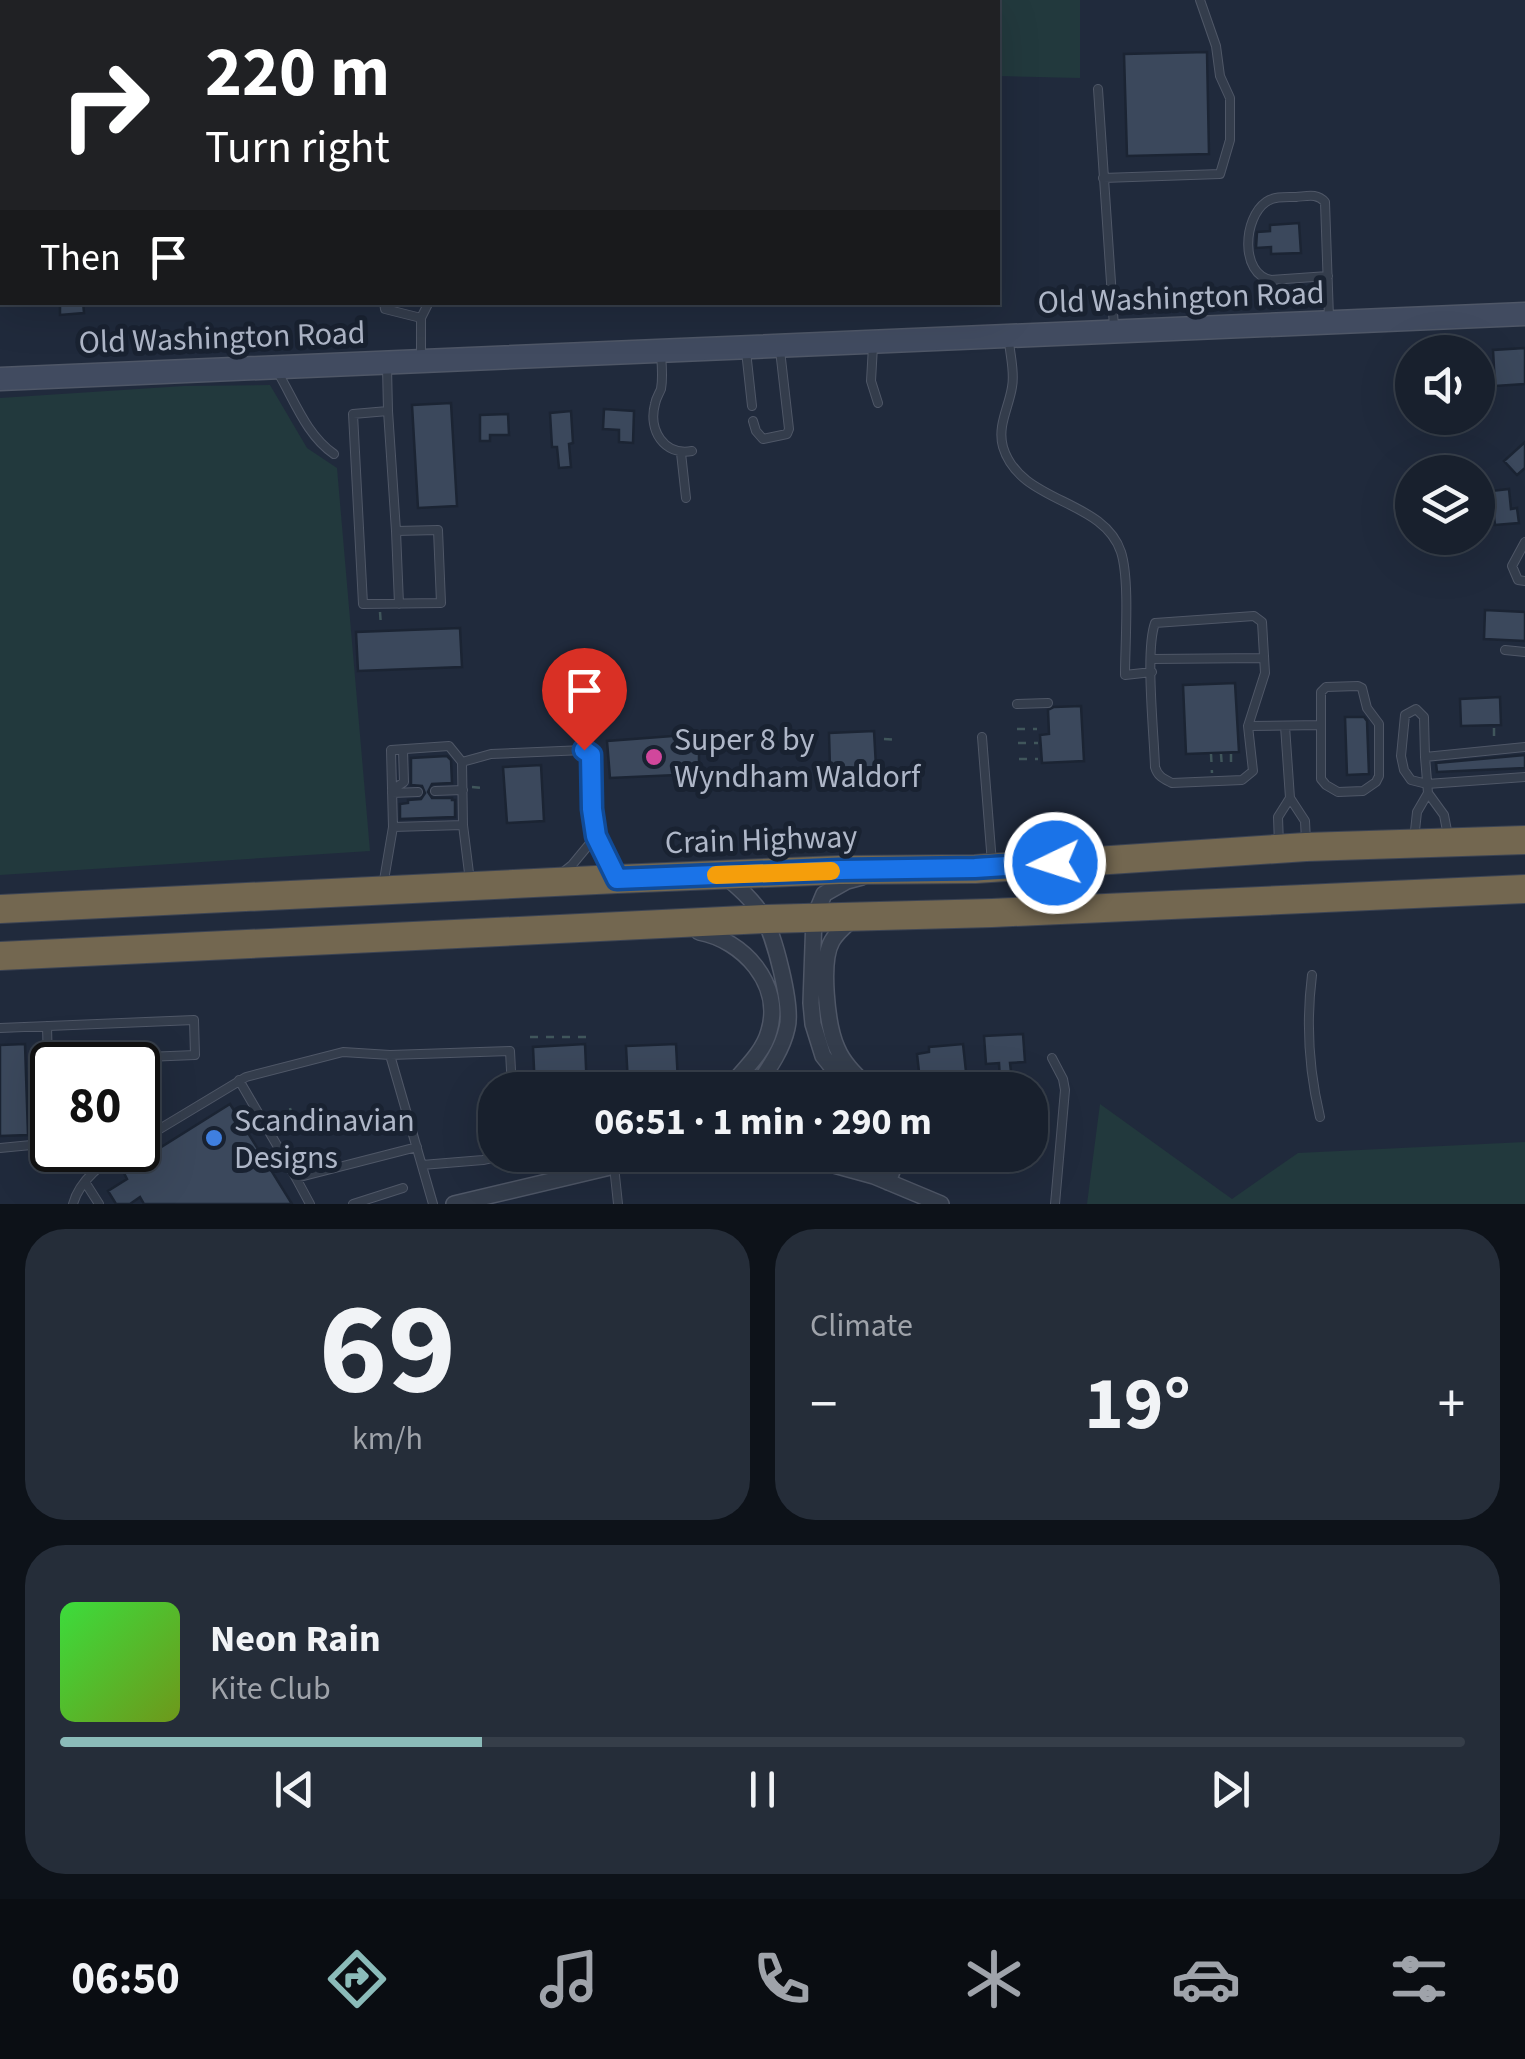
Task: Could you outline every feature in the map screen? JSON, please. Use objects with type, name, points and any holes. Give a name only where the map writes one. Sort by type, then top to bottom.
[{"type":"highway","name":"Crain Highway","points":[[0,909],[617,879],[993,867],[1520,838]]},
{"type":"highway","points":[[0,956],[1525,888]]},
{"type":"main road","name":"Old Washington Road","points":[[0,379],[1525,314]]},
{"type":"street","points":[[836,1072],[823,1056],[813,1024],[814,918],[824,894],[847,881],[888,870]]},
{"type":"street","points":[[724,875],[766,919],[786,992],[788,1026],[767,1072]]},
{"type":"street","points":[[853,1072],[837,1050],[827,1020],[827,953],[838,933],[855,917]]},
{"type":"street","points":[[666,925],[717,935],[752,960],[770,996],[769,1032],[742,1072]]},
{"type":"street","points":[[454,1204],[589,1172]]},
{"type":"street","points":[[855,1172],[941,1204]]},
{"type":"street","points":[[881,1172],[881,1179]]},
{"type":"street","points":[[881,1179],[886,1172]]},
{"type":"lane","points":[[1104,178],[1220,174],[1230,140],[1230,98],[1220,76],[1216,46],[1200,0]]},
{"type":"lane","points":[[1098,89],[1114,332]]},
{"type":"lane","points":[[1328,276],[1271,280],[1256,273],[1251,265],[1249,225],[1262,205],[1272,198],[1316,195],[1324,199],[1328,276],[1330,323]]},
{"type":"lane","points":[[421,361],[421,318],[428,305]]},
{"type":"lane","points":[[384,306],[421,318]]},
{"type":"lane","points":[[1008,336],[1013,386],[1001,438],[1007,456],[1038,488],[1096,519],[1110,532],[1123,558],[1125,675],[1152,672]]},
{"type":"lane","points":[[873,342],[870,368],[878,403]]},
{"type":"lane","points":[[752,421],[763,439],[777,438],[790,429],[779,346]]},
{"type":"lane","points":[[746,347],[752,406]]},
{"type":"lane","points":[[662,351],[653,428],[669,448],[681,453],[692,451]]},
{"type":"lane","points":[[387,362],[399,604]]},
{"type":"lane","points":[[274,367],[314,434],[334,454]]},
{"type":"lane","points":[[388,410],[353,414],[363,604],[441,602],[438,530],[396,531]]},
{"type":"lane","points":[[681,453],[686,498]]},
{"type":"lane","points":[[1525,542],[1512,566],[1518,580],[1525,581]]},
{"type":"lane","points":[[1254,616],[1262,622],[1266,673],[1248,726],[1253,771],[1242,780],[1172,784],[1157,774],[1152,672],[1156,622],[1254,616]]},
{"type":"lane","points":[[1505,650],[1525,652]]},
{"type":"lane","points":[[1152,659],[1264,658]]},
{"type":"lane","points":[[1326,688],[1362,688],[1378,724],[1379,776],[1373,786],[1363,791],[1338,792],[1320,779],[1321,725],[1321,692],[1326,688]]},
{"type":"lane","points":[[1016,704],[1048,703]]},
{"type":"lane","points":[[1449,843],[1444,816],[1428,789],[1424,717],[1416,710],[1405,714],[1404,770],[1411,780],[1428,789],[1525,777]]},
{"type":"lane","points":[[1248,726],[1321,725]]},
{"type":"lane","points":[[1285,726],[1290,798],[1306,822],[1293,848]]},
{"type":"lane","points":[[982,736],[993,867]]},
{"type":"lane","points":[[382,890],[393,827],[391,750],[449,746],[462,762],[466,788],[463,826],[471,886]]},
{"type":"lane","points":[[1425,757],[1525,746]]},
{"type":"lane","points":[[462,762],[491,754],[588,752],[596,836],[617,879]]},
{"type":"lane","points":[[439,794],[466,788]]},
{"type":"lane","points":[[1413,844],[1417,812],[1428,789]]},
{"type":"lane","points":[[392,792],[418,792]]},
{"type":"lane","points":[[1290,798],[1278,817],[1293,848]]},
{"type":"lane","points":[[393,827],[425,822],[463,826]]},
{"type":"lane","points":[[550,882],[572,865],[596,836]]},
{"type":"lane","points":[[1312,975],[1309,1033],[1320,1117]]},
{"type":"lane","points":[[0,1028],[194,1020],[195,1055],[160,1057]]},
{"type":"lane","points":[[47,1026],[47,1042]]},
{"type":"lane","points":[[160,1129],[240,1080],[343,1052],[390,1055],[510,1051],[511,1072]]},
{"type":"lane","points":[[390,1055],[433,1204]]},
{"type":"lane","points":[[1052,1058],[1065,1090],[1055,1204]]},
{"type":"lane","points":[[240,1080],[310,1204]]},
{"type":"lane","points":[[0,1148],[30,1146]]},
{"type":"lane","points":[[296,1178],[416,1147]]},
{"type":"lane","points":[[422,1165],[478,1160]]},
{"type":"lane","points":[[73,1204],[93,1172]]},
{"type":"lane","points":[[615,1172],[618,1204]]},
{"type":"lane","points":[[85,1182],[100,1204]]},
{"type":"lane","points":[[354,1204],[402,1188]]},
{"type":"path","points":[[1017,729],[1037,729]]},
{"type":"path","points":[[884,739],[898,740]]},
{"type":"path","points":[[1018,743],[1038,743]]},
{"type":"path","points":[[1212,754],[1222,781]]},
{"type":"path","points":[[1220,754],[1222,781]]},
{"type":"path","points":[[1222,781],[1231,754]]},
{"type":"path","points":[[1019,759],[1038,759]]},
{"type":"path","points":[[885,769],[899,770]]},
{"type":"path","points":[[466,788],[484,788]]},
{"type":"path","points":[[530,1038],[594,1037]]},
{"type":"path","points":[[290,1108],[296,1132]]},
{"type":"green space","points":[[1000,0],[1080,0],[1080,78],[1000,76]]},
{"type":"green space","points":[[270,385],[307,448],[337,468],[370,851],[0,875],[0,398],[184,386]]},
{"type":"green space","points":[[1100,1104],[1232,1199],[1298,1153],[1525,1142],[1525,1204],[1087,1204]]},
{"type":"building","points":[[1207,52],[1209,154],[1127,156],[1124,54]]},
{"type":"building","points":[[1299,223],[1301,253],[1271,254],[1271,247],[1256,248],[1257,232],[1270,231],[1270,225]]},
{"type":"building","points":[[60,305],[83,305],[84,313],[60,315]]},
{"type":"building","points":[[1525,348],[1525,384],[1495,386],[1495,350]]},
{"type":"building","points":[[451,403],[457,506],[418,508],[412,405]]},
{"type":"building","points":[[604,409],[634,411],[633,443],[619,442],[619,430],[603,429]]},
{"type":"building","points":[[571,411],[571,467],[559,468],[557,447],[552,447],[550,413]]},
{"type":"building","points":[[508,414],[509,435],[490,435],[490,441],[480,441],[480,415]]},
{"type":"building","points":[[1525,442],[1525,468],[1517,475],[1504,461]]},
{"type":"building","points":[[1509,489],[1511,509],[1517,508],[1519,523],[1495,525],[1495,491]]},
{"type":"building","points":[[1485,610],[1525,612],[1525,641],[1484,639]]},
{"type":"building","points":[[460,628],[462,667],[358,671],[356,632]]},
{"type":"building","points":[[1235,683],[1239,752],[1186,754],[1183,685]]},
{"type":"building","points":[[1500,697],[1501,725],[1461,726],[1460,699]]},
{"type":"building","points":[[1081,706],[1084,761],[1042,763],[1040,735],[1049,734],[1048,710]]},
{"type":"building","points":[[1345,717],[1364,717],[1367,721],[1369,774],[1347,775]]},
{"type":"building","points":[[874,731],[876,767],[830,768],[829,733]]},
{"type":"building","name":"Super 8 by Wyndham Waldorf","points":[[699,734],[699,774],[610,778],[607,741]]},
{"type":"building","points":[[1525,755],[1525,768],[1437,772],[1436,763]]},
{"type":"building","points":[[447,756],[451,760],[452,783],[432,784],[428,792],[432,798],[455,800],[455,817],[400,819],[400,804],[421,799],[425,793],[422,786],[411,785],[411,758]]},
{"type":"building","points":[[541,765],[544,821],[507,823],[503,767]]},
{"type":"building","points":[[1023,1034],[1025,1062],[1010,1063],[1011,1072],[1000,1072],[999,1063],[986,1064],[984,1036]]},
{"type":"building","points":[[25,1044],[28,1135],[0,1136],[0,1045]]},
{"type":"building","points":[[585,1044],[586,1072],[534,1072],[533,1047]]},
{"type":"building","points":[[676,1044],[677,1072],[627,1072],[626,1046]]},
{"type":"building","points":[[963,1044],[966,1072],[919,1072],[917,1054],[929,1052],[929,1047]]},
{"type":"building","name":"Scandinavian Designs","points":[[230,1104],[292,1204],[144,1204],[140,1197],[130,1204],[116,1204],[108,1191],[127,1179],[124,1172],[160,1172],[160,1148]]},
{"type":"slow traffic","points":[[716,875],[831,871]]},
{"type":"place","name":"Super 8 by Wyndham Waldorf","points":[[654,757]]},
{"type":"place","name":"Scandinavian Designs","points":[[214,1138]]},
{"type":"route","points":[[584,750],[591,755],[596,836],[617,879],[1055,863]]}]
